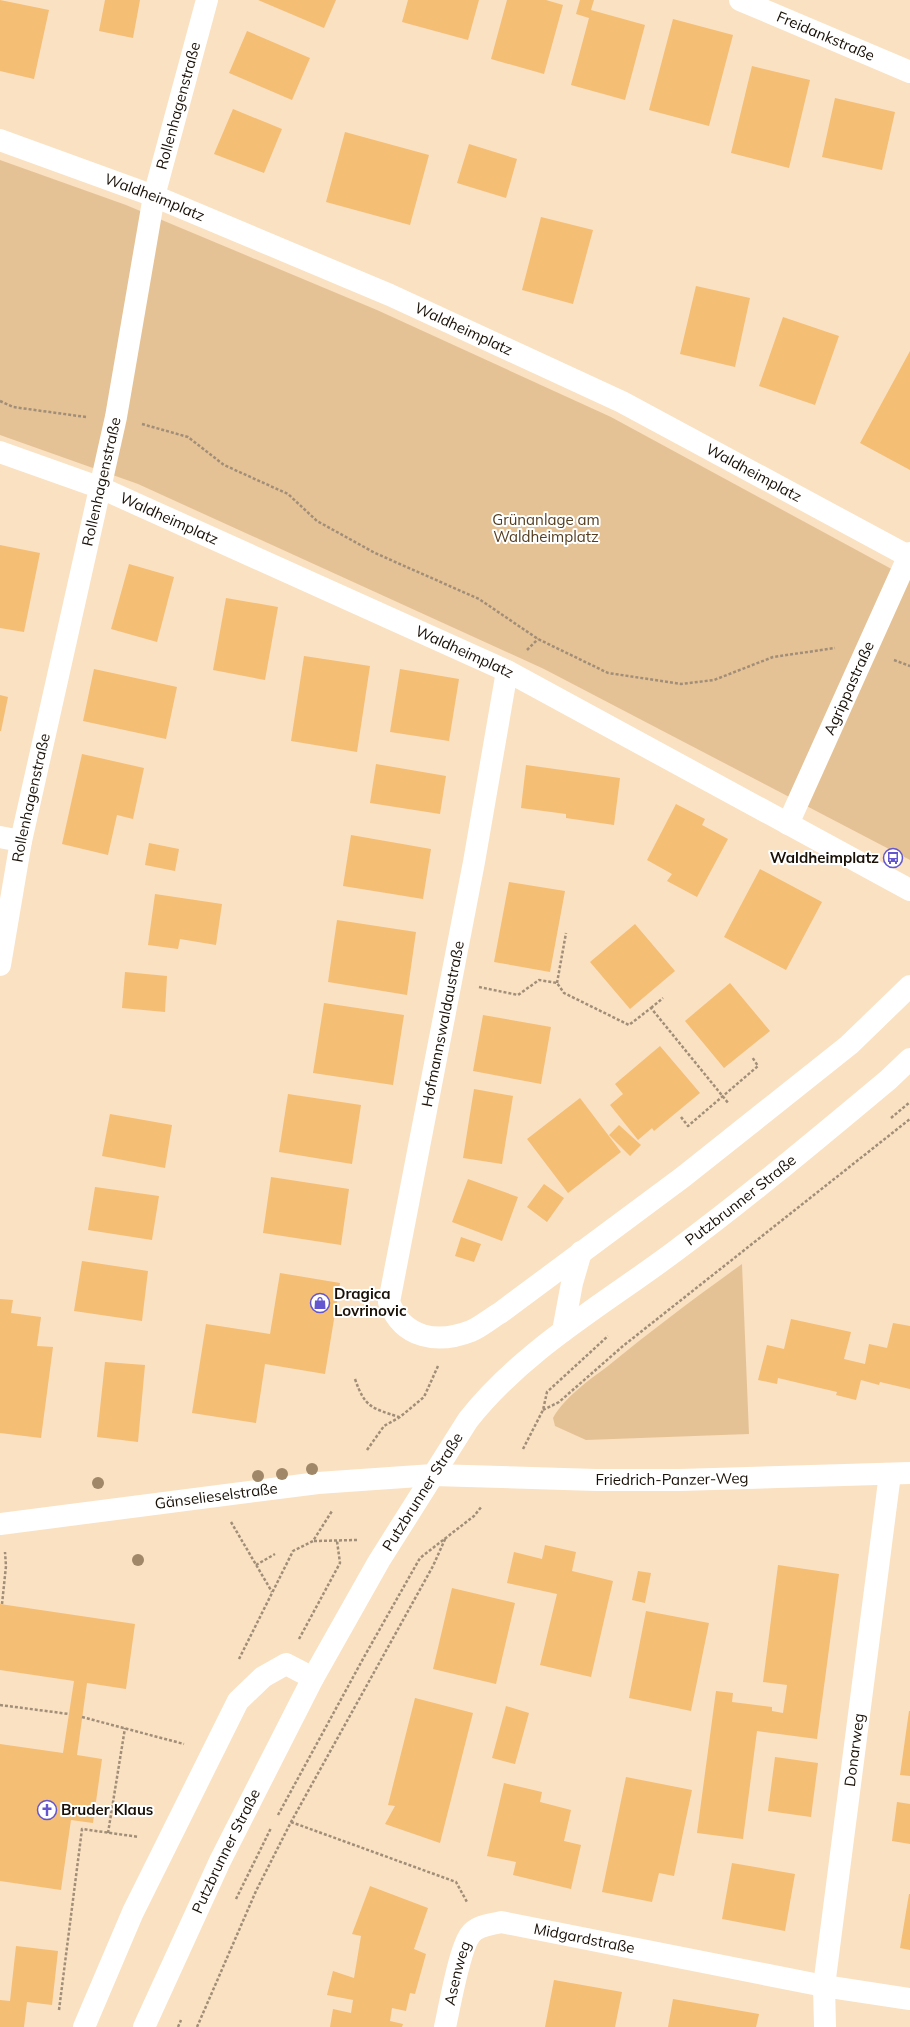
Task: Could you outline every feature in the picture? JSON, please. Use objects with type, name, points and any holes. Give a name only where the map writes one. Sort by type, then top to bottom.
[{"type":"street","name":"Rollenhagenstraße","points":[[0,965],[10,839],[101,488],[116,417],[154,196],[207,0]]},
{"type":"street","name":"Freidankstraße","points":[[740,0],[910,72]]},
{"type":"street","name":"Waldheimplatz","points":[[0,140],[154,196],[390,295],[622,402],[909,555]]},
{"type":"street","name":"Waldheimplatz","points":[[0,452],[101,488],[507,671],[910,890]]},
{"type":"street","name":"Agrippastraße","points":[[788,824],[909,555]]},
{"type":"street","name":"Hofmannswaldaustraße","points":[[448,1337],[435,1338],[421,1336],[407,1328],[394,1316],[389,1302],[474,862],[507,671]]},
{"type":"street","points":[[448,1337],[472,1331],[500,1312],[683,1177],[850,1045],[910,986]]},
{"type":"street","name":"Putzbrunner Straße","points":[[144,2027],[220,1861],[313,1678],[379,1561],[468,1420],[485,1399],[563,1331],[733,1208],[888,1080],[910,1058]]},
{"type":"street","points":[[563,1331],[572,1283],[581,1252]]},
{"type":"street","name":"Friedrich-Panzer-Weg","points":[[433,1475],[596,1480],[680,1480],[900,1473]]},
{"type":"street","name":"Donarweg","points":[[825,2027],[824,1986],[900,1473]]},
{"type":"street","name":"Gänselieselstraße","points":[[1,1524],[324,1482],[433,1475]]},
{"type":"street","points":[[84,2027],[133,1912],[238,1701],[263,1677],[286,1664],[313,1678]]},
{"type":"street","name":"Midgardstraße","points":[[481,1926],[501,1922],[824,1986],[910,1999]]},
{"type":"street","name":"Asenweg","points":[[444,2027],[463,1953],[470,1935],[481,1926]]},
{"type":"path","points":[[0,401],[20,408],[86,417],[116,417],[188,437],[224,465],[288,494],[317,520],[324,524],[376,553],[479,599],[538,639],[608,673],[681,684],[714,680],[773,657],[852,645],[867,649],[910,666]]},
{"type":"path","points":[[566,933],[557,983],[564,993],[629,1025],[663,998]]},
{"type":"path","points":[[474,986],[518,995],[539,980],[557,983]]},
{"type":"path","points":[[651,1008],[729,1104]]},
{"type":"path","points":[[681,1117],[688,1126],[723,1097],[758,1066],[752,1057]]},
{"type":"path","points":[[523,1449],[543,1410],[559,1402],[623,1346],[910,1119]]},
{"type":"path","points":[[364,1456],[384,1426],[400,1417],[424,1397],[448,1337]]},
{"type":"path","points":[[355,1379],[361,1396],[371,1408],[400,1417]]},
{"type":"path","points":[[216,1497],[272,1593]]},
{"type":"path","points":[[276,1818],[420,1558],[474,1516],[486,1500]]},
{"type":"path","points":[[313,1541],[334,1508]]},
{"type":"path","points":[[1,1524],[6,1566],[2,1604]]},
{"type":"path","points":[[196,2027],[256,1891],[291,1822],[433,1566],[446,1537]]},
{"type":"path","points":[[286,1664],[340,1562],[337,1540]]},
{"type":"path","points":[[238,1701],[230,1677],[293,1551],[313,1541],[357,1540]]},
{"type":"path","points":[[256,1565],[275,1554]]},
{"type":"path","points":[[0,1705],[69,1714]]},
{"type":"path","points":[[82,1717],[187,1745]]},
{"type":"path","points":[[108,1833],[125,1728]]},
{"type":"path","points":[[291,1822],[456,1882],[481,1926]]},
{"type":"path","points":[[235,1902],[273,1825]]},
{"type":"path","points":[[58,2016],[82,1829],[142,1838]]},
{"type":"path","points":[[178,2027],[183,2014]]},
{"type":"green space","name":"Grünanlage am Waldheimplatz","points":[[0,160],[126,205],[377,310],[611,417],[910,579],[910,860],[544,669],[138,484],[0,435]]},
{"type":"green space","points":[[742,1264],[749,1434],[586,1440],[555,1426],[553,1418],[564,1403],[578,1389],[674,1314]]},
{"type":"building","points":[[0,0],[49,10],[34,79],[0,71]]},
{"type":"building","points":[[105,0],[140,0],[133,38],[99,31]]},
{"type":"building","points":[[258,0],[336,0],[324,28]]},
{"type":"building","points":[[408,0],[479,0],[468,40],[402,22]]},
{"type":"building","points":[[507,0],[546,0],[563,5],[544,74],[491,59]]},
{"type":"building","points":[[580,0],[594,0],[591,10],[645,25],[625,100],[571,85],[589,18],[576,14]]},
{"type":"building","points":[[673,19],[733,35],[709,126],[649,110]]},
{"type":"building","points":[[247,31],[310,58],[292,100],[229,73]]},
{"type":"building","points":[[752,66],[810,80],[789,168],[731,153]]},
{"type":"building","points":[[835,98],[895,112],[882,170],[822,157]]},
{"type":"building","points":[[233,109],[282,129],[264,173],[214,154]]},
{"type":"building","points":[[345,132],[429,155],[410,225],[326,202]]},
{"type":"building","points":[[469,144],[517,159],[506,198],[457,183]]},
{"type":"building","points":[[541,217],[593,230],[573,304],[522,290]]},
{"type":"building","points":[[696,286],[750,298],[735,367],[680,354]]},
{"type":"building","points":[[783,317],[839,336],[815,405],[759,386]]},
{"type":"building","points":[[910,351],[910,470],[860,443]]},
{"type":"building","points":[[0,545],[40,553],[24,632],[0,628]]},
{"type":"building","points":[[129,564],[174,577],[157,642],[111,629]]},
{"type":"building","points":[[226,598],[278,607],[265,680],[213,670]]},
{"type":"building","points":[[304,656],[370,666],[357,752],[291,741]]},
{"type":"building","points":[[94,669],[177,687],[166,739],[83,721]]},
{"type":"building","points":[[400,669],[459,679],[449,741],[390,732]]},
{"type":"building","points":[[0,695],[8,697],[1,731],[0,731]]},
{"type":"building","points":[[82,754],[144,768],[133,819],[117,815],[108,855],[62,844]]},
{"type":"building","points":[[376,764],[446,776],[440,814],[370,803]]},
{"type":"building","points":[[526,765],[620,778],[614,825],[566,818],[566,814],[521,808]]},
{"type":"building","points":[[676,804],[705,819],[702,825],[728,839],[697,897],[667,881],[672,874],[647,860]]},
{"type":"building","points":[[351,835],[431,849],[423,899],[343,886]]},
{"type":"building","points":[[149,843],[179,849],[175,871],[145,865]]},
{"type":"building","points":[[760,869],[822,902],[786,970],[724,937]]},
{"type":"building","points":[[509,882],[565,891],[550,972],[494,962]]},
{"type":"building","points":[[155,894],[222,904],[216,945],[180,939],[178,949],[148,945]]},
{"type":"building","points":[[337,920],[416,932],[407,995],[328,982]]},
{"type":"building","points":[[635,924],[675,971],[630,1009],[590,962]]},
{"type":"building","points":[[125,972],[167,976],[165,1012],[122,1008]]},
{"type":"building","points":[[730,983],[770,1031],[724,1068],[685,1021]]},
{"type":"building","points":[[324,1003],[404,1015],[393,1085],[313,1073]]},
{"type":"building","points":[[483,1015],[551,1027],[541,1084],[473,1071]]},
{"type":"building","points":[[660,1046],[700,1093],[654,1131],[652,1128],[638,1140],[610,1105],[623,1094],[615,1084]]},
{"type":"building","points":[[474,1089],[513,1096],[502,1164],[463,1158]]},
{"type":"building","points":[[288,1094],[361,1105],[352,1164],[279,1152]]},
{"type":"building","points":[[580,1098],[621,1152],[568,1193],[527,1139]]},
{"type":"building","points":[[110,1114],[172,1125],[165,1168],[102,1156]]},
{"type":"building","points":[[619,1125],[641,1145],[630,1156],[609,1135]]},
{"type":"building","points":[[271,1177],[349,1189],[341,1245],[263,1233]]},
{"type":"building","points":[[468,1179],[518,1197],[502,1241],[452,1222]]},
{"type":"building","points":[[544,1184],[564,1198],[547,1222],[527,1207]]},
{"type":"building","points":[[95,1187],[159,1196],[152,1240],[88,1230]]},
{"type":"building","points":[[461,1237],[481,1244],[474,1262],[455,1256]]},
{"type":"building","points":[[82,1261],[148,1271],[142,1321],[74,1311]]},
{"type":"building","points":[[280,1273],[340,1283],[325,1374],[265,1364],[256,1423],[192,1413],[206,1324],[270,1334]]},
{"type":"building","points":[[0,1299],[13,1300],[11,1313],[41,1317],[37,1346],[53,1347],[41,1438],[0,1433]]},
{"type":"building","points":[[791,1319],[851,1332],[844,1359],[865,1364],[869,1344],[887,1348],[893,1323],[910,1326],[910,1389],[880,1382],[879,1385],[861,1380],[856,1400],[836,1395],[837,1392],[778,1378],[777,1384],[758,1380],[767,1345],[784,1349]]},
{"type":"building","points":[[105,1362],[145,1365],[138,1442],[97,1437]]},
{"type":"building","points":[[545,1545],[576,1552],[572,1571],[613,1581],[591,1677],[540,1665],[557,1594],[507,1583],[514,1552],[542,1559]]},
{"type":"building","points":[[778,1565],[839,1574],[817,1739],[757,1731],[743,1839],[697,1833],[716,1691],[733,1693],[732,1702],[772,1707],[772,1711],[783,1713],[787,1685],[763,1682]]},
{"type":"building","points":[[638,1571],[651,1573],[645,1603],[632,1600]]},
{"type":"building","points":[[452,1588],[515,1603],[496,1684],[433,1669]]},
{"type":"building","points":[[0,1604],[135,1624],[126,1689],[87,1683],[77,1755],[102,1759],[93,1823],[71,1820],[61,1890],[0,1881],[0,1744],[63,1753],[74,1681],[0,1670]]},
{"type":"building","points":[[646,1611],[709,1623],[691,1711],[629,1698]]},
{"type":"building","points":[[415,1698],[473,1713],[440,1843],[385,1824],[395,1806],[388,1805]]},
{"type":"building","points":[[506,1706],[529,1713],[515,1764],[492,1758]]},
{"type":"building","points":[[910,1711],[910,1776],[900,1775]]},
{"type":"building","points":[[775,1757],[818,1763],[811,1817],[768,1811]]},
{"type":"building","points":[[626,1777],[692,1790],[674,1876],[659,1873],[652,1902],[602,1892]]},
{"type":"building","points":[[504,1783],[542,1792],[540,1802],[571,1810],[564,1841],[581,1845],[571,1889],[513,1875],[516,1862],[487,1856]]},
{"type":"building","points":[[897,1802],[910,1804],[910,1844],[892,1841]]},
{"type":"building","points":[[732,1863],[795,1874],[785,1931],[722,1919]]},
{"type":"building","points":[[370,1886],[428,1908],[414,1949],[426,1954],[415,1994],[410,1993],[406,2011],[392,2008],[390,2021],[403,2024],[402,2027],[330,2027],[333,2009],[351,2013],[353,2000],[327,1995],[333,1971],[354,1978],[361,1936],[352,1934]]},
{"type":"building","points":[[910,1894],[910,1950],[900,1948]]},
{"type":"building","points":[[16,1946],[58,1951],[52,2005],[27,2002],[24,2027],[0,2027],[0,2000],[10,2001]]},
{"type":"building","points":[[554,1980],[622,1992],[615,2027],[545,2027]]},
{"type":"building","points":[[673,1999],[759,2014],[756,2027],[668,2027]]},
{"type":"place","name":"Waldheimplatz","points":[[893,858]]},
{"type":"place","name":"Dragica Lovrinovic","points":[[320,1303]]},
{"type":"place","name":"Bruder Klaus","points":[[47,1810]]}]
